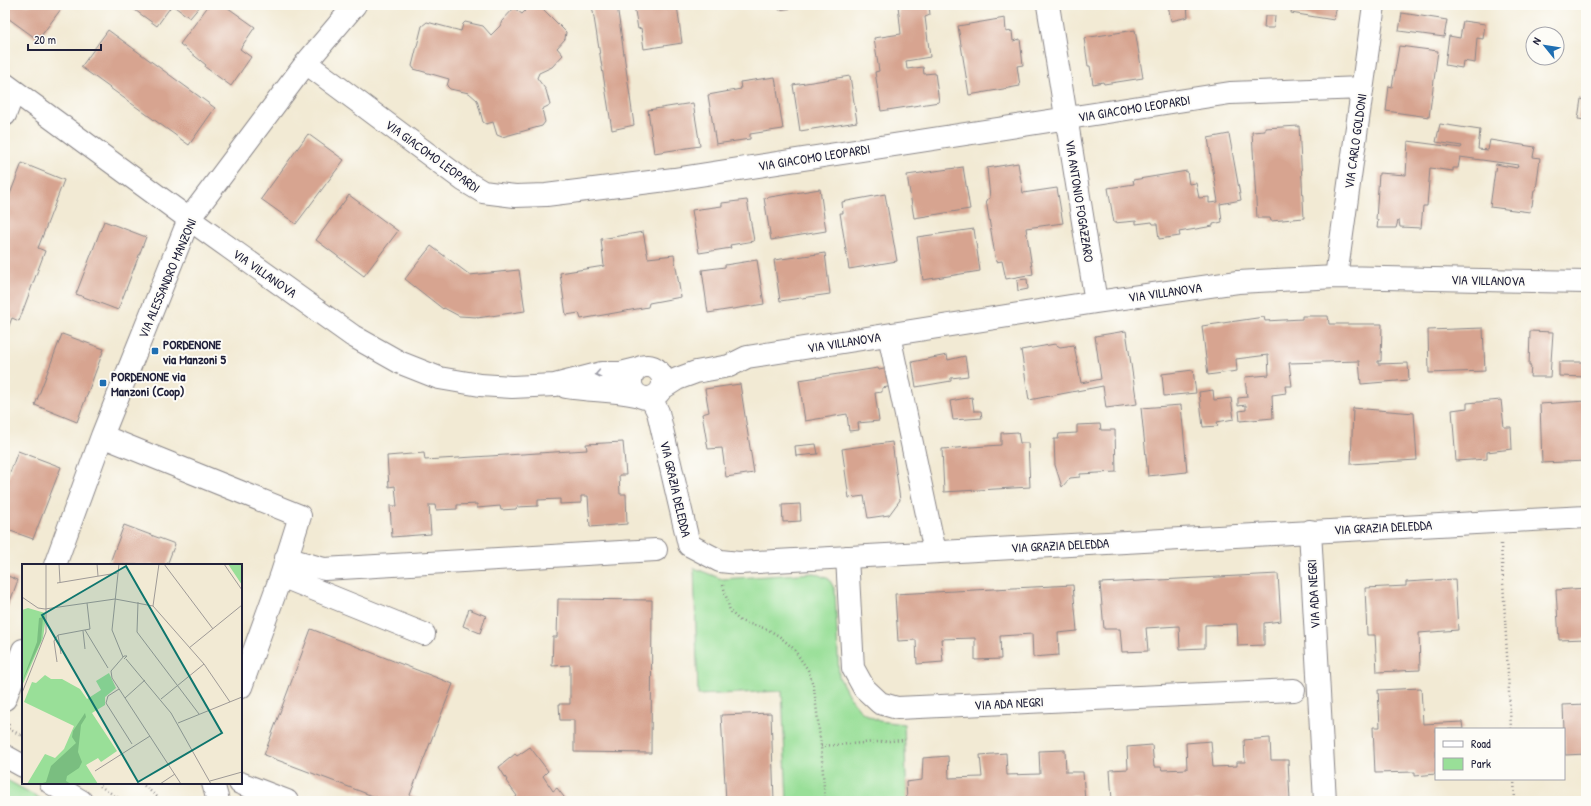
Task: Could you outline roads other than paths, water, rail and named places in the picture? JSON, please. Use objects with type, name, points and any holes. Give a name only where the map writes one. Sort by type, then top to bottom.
[{"type":"street","name":"VIA ALESSANDRO MANZONI","points":[[55,564],[102,436],[189,219],[306,63],[355,5]]},
{"type":"street","name":"VIA ANTONIO FOGAZZARO","points":[[1048,5],[1096,302]]},
{"type":"street","name":"VIA CARLO GOLDONI","points":[[1336,277],[1374,5]]},
{"type":"street","name":"VIA GIACOMO LEOPARDI","points":[[306,63],[463,180],[483,192],[515,196],[546,195],[674,179],[1230,93],[1362,88]]},
{"type":"street","name":"VIA VILLANOVA","points":[[10,88],[189,219],[353,336],[401,363],[439,378],[480,385],[512,388],[555,385],[602,373],[621,372],[644,367],[670,365],[695,358],[726,354],[747,357],[1096,302],[1238,282],[1336,277],[1586,282]]},
{"type":"street","points":[[5,115],[10,88]]},
{"type":"street","points":[[889,335],[935,552]]},
{"type":"street","name":"VIA VILLANOVA","points":[[555,385],[579,389],[650,394],[676,379],[696,372],[729,366],[747,357]]},
{"type":"street","points":[[644,367],[658,369],[664,381],[650,394],[632,389],[630,382],[632,375],[644,367]]},
{"type":"street","name":"VIA GRAZIA DELEDDA","points":[[650,394],[658,412],[689,545],[720,561],[739,563],[1586,517]]},
{"type":"street","points":[[102,436],[300,516],[284,567],[242,684]]},
{"type":"street","name":"VIA ADA NEGRI","points":[[1310,531],[1325,801]]},
{"type":"street","points":[[284,567],[324,569],[656,550]]},
{"type":"street","name":"VIA ADA NEGRI","points":[[847,557],[853,668],[864,688],[880,703],[897,708],[1294,690]]},
{"type":"street","points":[[284,567],[424,634]]},
{"type":"street","points":[[5,699],[22,653]]},
{"type":"street","points":[[53,784],[81,801]]},
{"type":"street","points":[[213,784],[218,801]]},
{"type":"street","points":[[242,784],[287,801]]},
{"type":"place","name":"PORDENONE via Manzoni 5","points":[[155,351]]},
{"type":"place","name":"PORDENONE via Manzoni (Coop)","points":[[103,383]]}]
